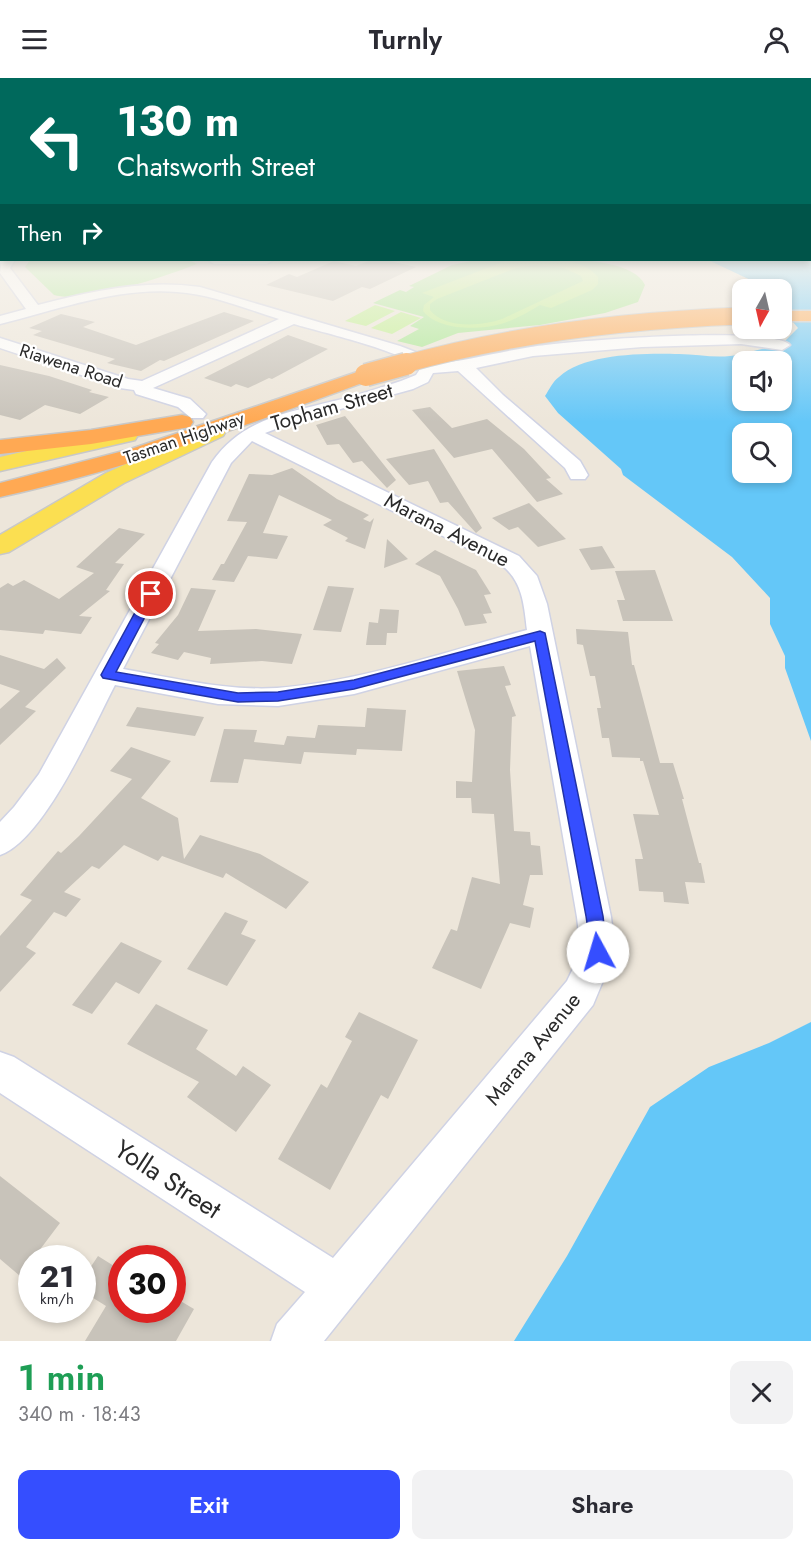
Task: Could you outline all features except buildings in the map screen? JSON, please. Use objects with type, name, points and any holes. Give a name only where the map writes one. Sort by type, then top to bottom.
[{"type":"highway","name":"Tasman Highway","points":[[7,442],[99,436],[204,415],[472,346],[554,330],[659,319],[732,316]]},
{"type":"highway","points":[[792,316],[811,316]]},
{"type":"highway","name":"Tasman Highway","points":[[0,490],[91,469],[243,427],[366,375]]},
{"type":"main road","points":[[0,464],[204,415]]},
{"type":"main road","points":[[0,546],[124,473],[243,427]]},
{"type":"street","points":[[30,304],[35,311]]},
{"type":"street","name":"Topham Street","points":[[0,320],[66,304]]},
{"type":"street","name":"Topham Street","points":[[0,842],[39,799],[243,427],[341,405],[407,385],[422,378],[428,369],[420,359],[404,353],[243,304]]},
{"type":"street","points":[[142,386],[154,383],[292,319]]},
{"type":"street","points":[[428,369],[461,366],[533,351],[642,342],[731,339],[758,340],[782,345]]},
{"type":"street","name":"Riawena Road","points":[[0,343],[126,384],[142,386],[142,390],[184,403],[204,415]]},
{"type":"street","points":[[461,366],[471,372],[497,399],[573,465],[578,475]]},
{"type":"street","name":"Marana Avenue","points":[[243,427],[511,561],[519,567],[532,586],[594,916],[598,952],[580,993],[294,1341]]},
{"type":"street","points":[[108,675],[218,695],[247,698],[278,697],[354,685],[540,635]]},
{"type":"street","name":"Yolla Street","points":[[0,1071],[337,1287]]},
{"type":"green space","points":[[376,304],[632,304],[605,313],[540,325],[458,333],[422,347],[397,341],[419,329],[410,326],[424,317]]},
{"type":"green space","points":[[430,304],[430,310],[445,320],[474,324],[502,319],[534,304],[560,304],[551,308],[540,305],[506,322],[471,328],[449,325],[430,318],[423,311],[424,305]]},
{"type":"green space","points":[[375,305],[395,311],[366,326],[345,321]]},
{"type":"green space","points":[[401,312],[421,318],[392,334],[371,328]]},
{"type":"water","points":[[792,304],[811,304],[811,741],[785,668],[785,656],[770,624],[770,598],[732,557],[623,475],[621,469],[558,413],[545,396],[555,381],[570,369],[599,359],[650,354],[732,355],[732,411],[792,411],[792,351],[754,351],[779,347],[787,339],[792,339],[792,334],[798,328],[792,321]]},
{"type":"water","points":[[811,1022],[811,1341],[514,1341],[567,1256],[650,1107],[709,1067],[769,1043]]},
{"type":"route","points":[[151,594],[108,675],[218,695],[278,697],[354,685],[540,635],[594,916],[598,952]]}]
